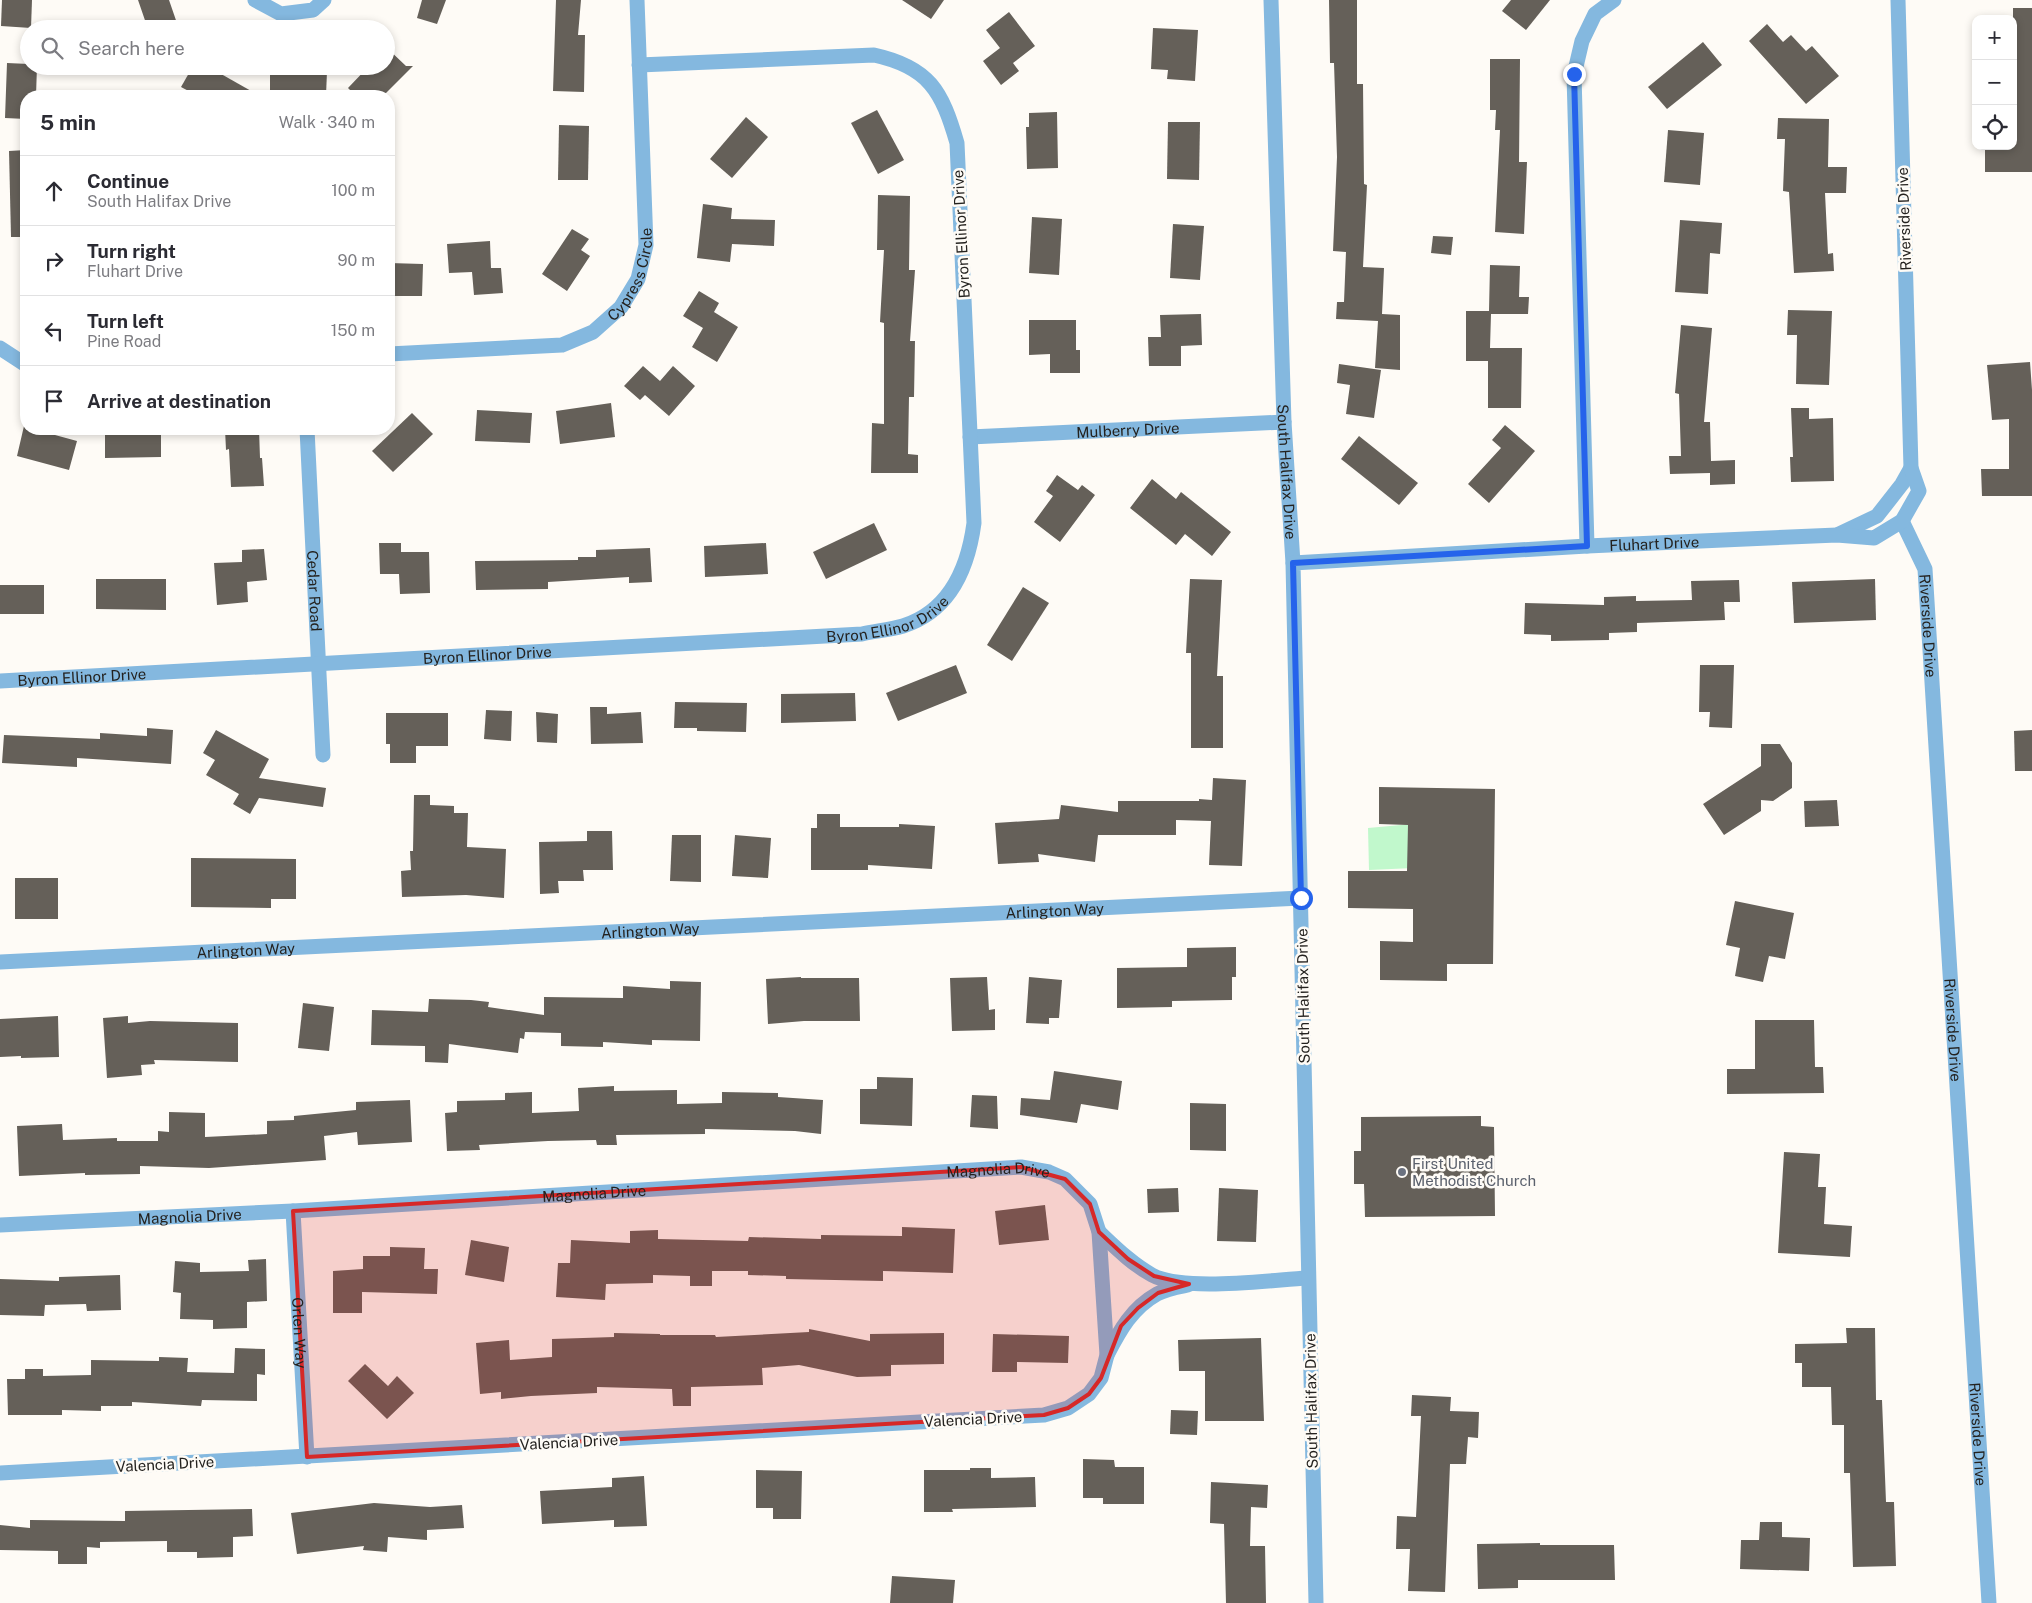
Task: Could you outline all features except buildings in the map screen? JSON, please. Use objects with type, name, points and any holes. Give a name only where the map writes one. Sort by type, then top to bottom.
[{"type":"street","points":[[255,0],[281,14],[313,10],[324,0]]},
{"type":"street","name":"Cypress Circle","points":[[395,354],[562,345],[593,332],[621,307],[638,280],[646,245],[637,0]]},
{"type":"street","name":"South Halifax Drive","points":[[1272,0],[1284,422],[1293,563],[1307,1278],[1316,1603]]},
{"type":"street","points":[[1587,546],[1574,74],[1582,40],[1595,14],[1614,0]]},
{"type":"street","name":"Riverside Drive","points":[[1898,0],[1911,468],[1919,492],[1902,521],[1925,569],[1989,1603]]},
{"type":"street","name":"Byron Ellinor Drive","points":[[0,681],[320,662],[862,634],[904,625],[932,612],[951,592],[971,547],[974,523],[957,143],[949,114],[938,93],[920,72],[894,59],[874,55],[639,65]]},
{"type":"street","points":[[0,348],[20,361]]},
{"type":"street","name":"Mulberry Drive","points":[[970,437],[1284,422]]},
{"type":"street","name":"Cedar Road","points":[[308,435],[323,755]]},
{"type":"street","name":"Fluhart Drive","points":[[1837,535],[1877,516],[1892,498],[1911,468]]},
{"type":"street","name":"Fluhart Drive","points":[[1293,563],[1587,546],[1837,535],[1874,538],[1902,521]]},
{"type":"street","name":"Arlington Way","points":[[0,962],[1301,898]]},
{"type":"street","name":"Magnolia Drive","points":[[0,1225],[293,1211],[1021,1167],[1048,1172],[1065,1179],[1090,1204],[1098,1232],[1103,1288]]},
{"type":"street","name":"Orlen Way","points":[[293,1211],[307,1457]]},
{"type":"street","name":"Valencia Drive","points":[[1098,1232],[1128,1259],[1154,1276],[1189,1284]]},
{"type":"street","name":"Valencia Drive","points":[[0,1473],[1044,1415],[1068,1408],[1089,1394],[1102,1378],[1107,1355],[1121,1326],[1138,1308],[1158,1293],[1189,1284],[1307,1278]]},
{"type":"street","name":"Valencia Drive","points":[[1103,1288],[1107,1355]]},
{"type":"highlighted area","points":[[1021,1167],[1065,1179],[1090,1204],[1099,1232],[1128,1259],[1154,1276],[1189,1284],[1158,1293],[1138,1308],[1121,1326],[1101,1378],[1089,1394],[1068,1408],[1044,1415],[307,1457],[293,1211]]},
{"type":"green space","points":[[1412,824],[1414,868],[1369,870],[1368,828]]},
{"type":"place","name":"First United Methodist Church","points":[[1402,1172]]},
{"type":"route","points":[[1301,898],[1293,563],[1587,546],[1574,74]]}]
